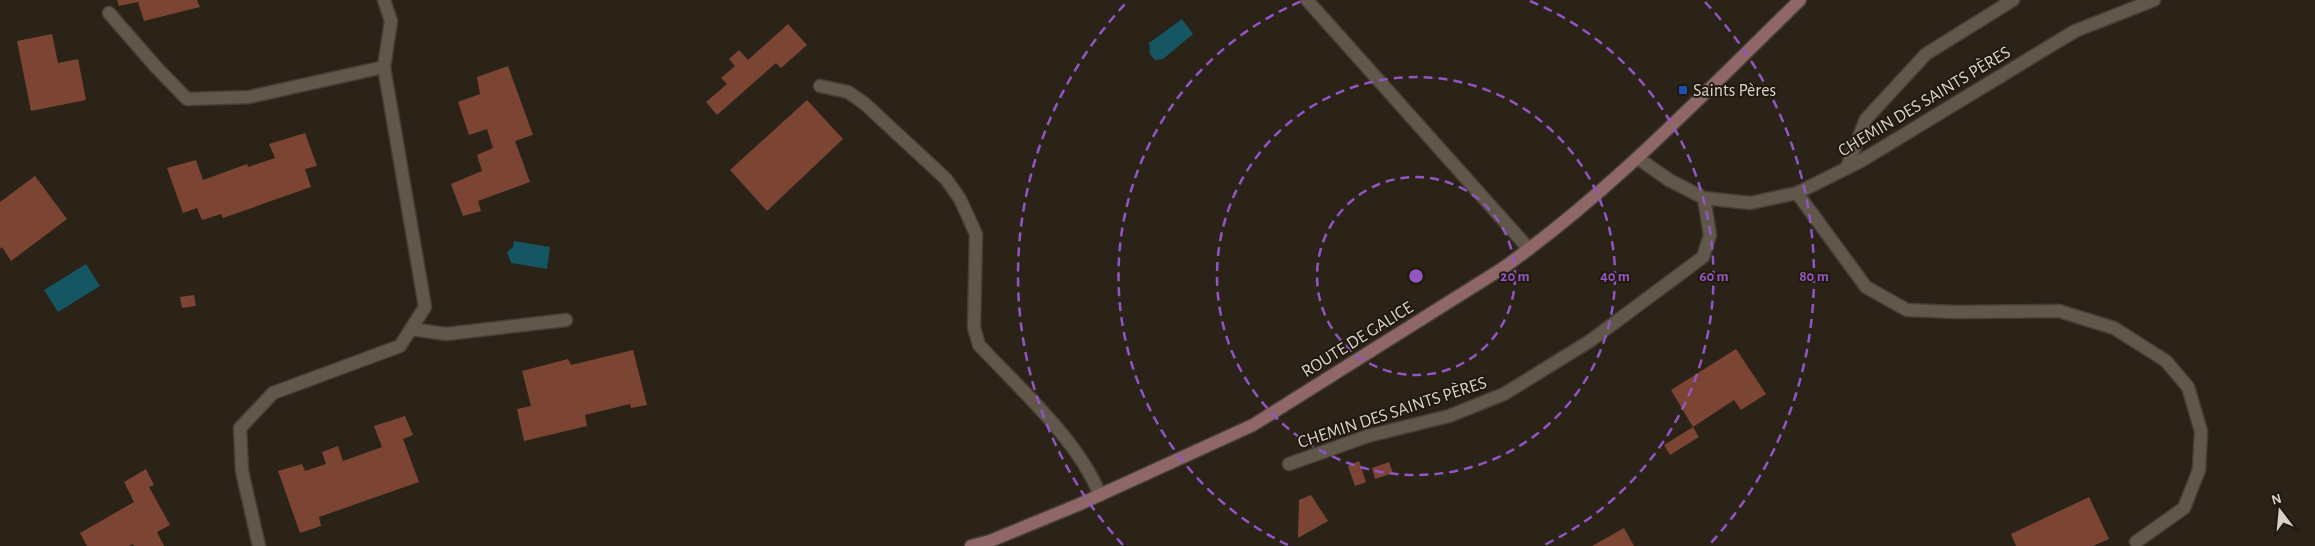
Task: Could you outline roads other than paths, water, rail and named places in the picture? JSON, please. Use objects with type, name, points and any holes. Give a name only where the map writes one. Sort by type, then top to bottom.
[{"type":"main road","name":"ROUTE DE GALICE","points":[[971,546],[990,541],[1100,495],[1253,424],[1326,380],[1529,249],[1639,159],[1800,0]]},
{"type":"street","points":[[259,546],[242,471],[240,428],[273,393],[400,346],[425,307],[384,66],[391,21],[384,0]]},
{"type":"street","points":[[1306,0],[1529,249]]},
{"type":"street","points":[[1847,167],[1866,119],[1926,54],[2013,0]]},
{"type":"street","name":"CHEMIN DES SAINTS PÈRES","points":[[1639,159],[1669,180],[1704,198],[1750,203],[1797,192],[1847,167],[2074,31],[2154,0]]},
{"type":"street","points":[[109,13],[187,99],[249,97],[384,66]]},
{"type":"street","points":[[820,86],[848,92],[864,104],[946,179],[956,192],[976,234],[974,328],[979,345],[1074,448],[1092,475],[1100,495]]},
{"type":"street","points":[[1797,192],[1866,287],[1907,310],[1956,312],[2059,310],[2114,328],[2166,362],[2188,388],[2201,431],[2200,470],[2184,508],[2136,542]]},
{"type":"street","name":"CHEMIN DES SAINTS PÈRES","points":[[1288,464],[1368,436],[1449,416],[1504,394],[1590,341],[1703,257],[1710,235],[1704,198]]},
{"type":"street","points":[[411,329],[446,334],[566,320]]},
{"type":"water","points":[[1182,19],[1193,34],[1163,59],[1155,60],[1150,54],[1149,43]]},
{"type":"water","points":[[514,241],[550,247],[547,269],[511,263],[507,252],[513,247]]},
{"type":"water","points":[[86,264],[100,286],[58,312],[44,290]]},
{"type":"place","name":"Saints Pères","points":[[1683,90]]}]
